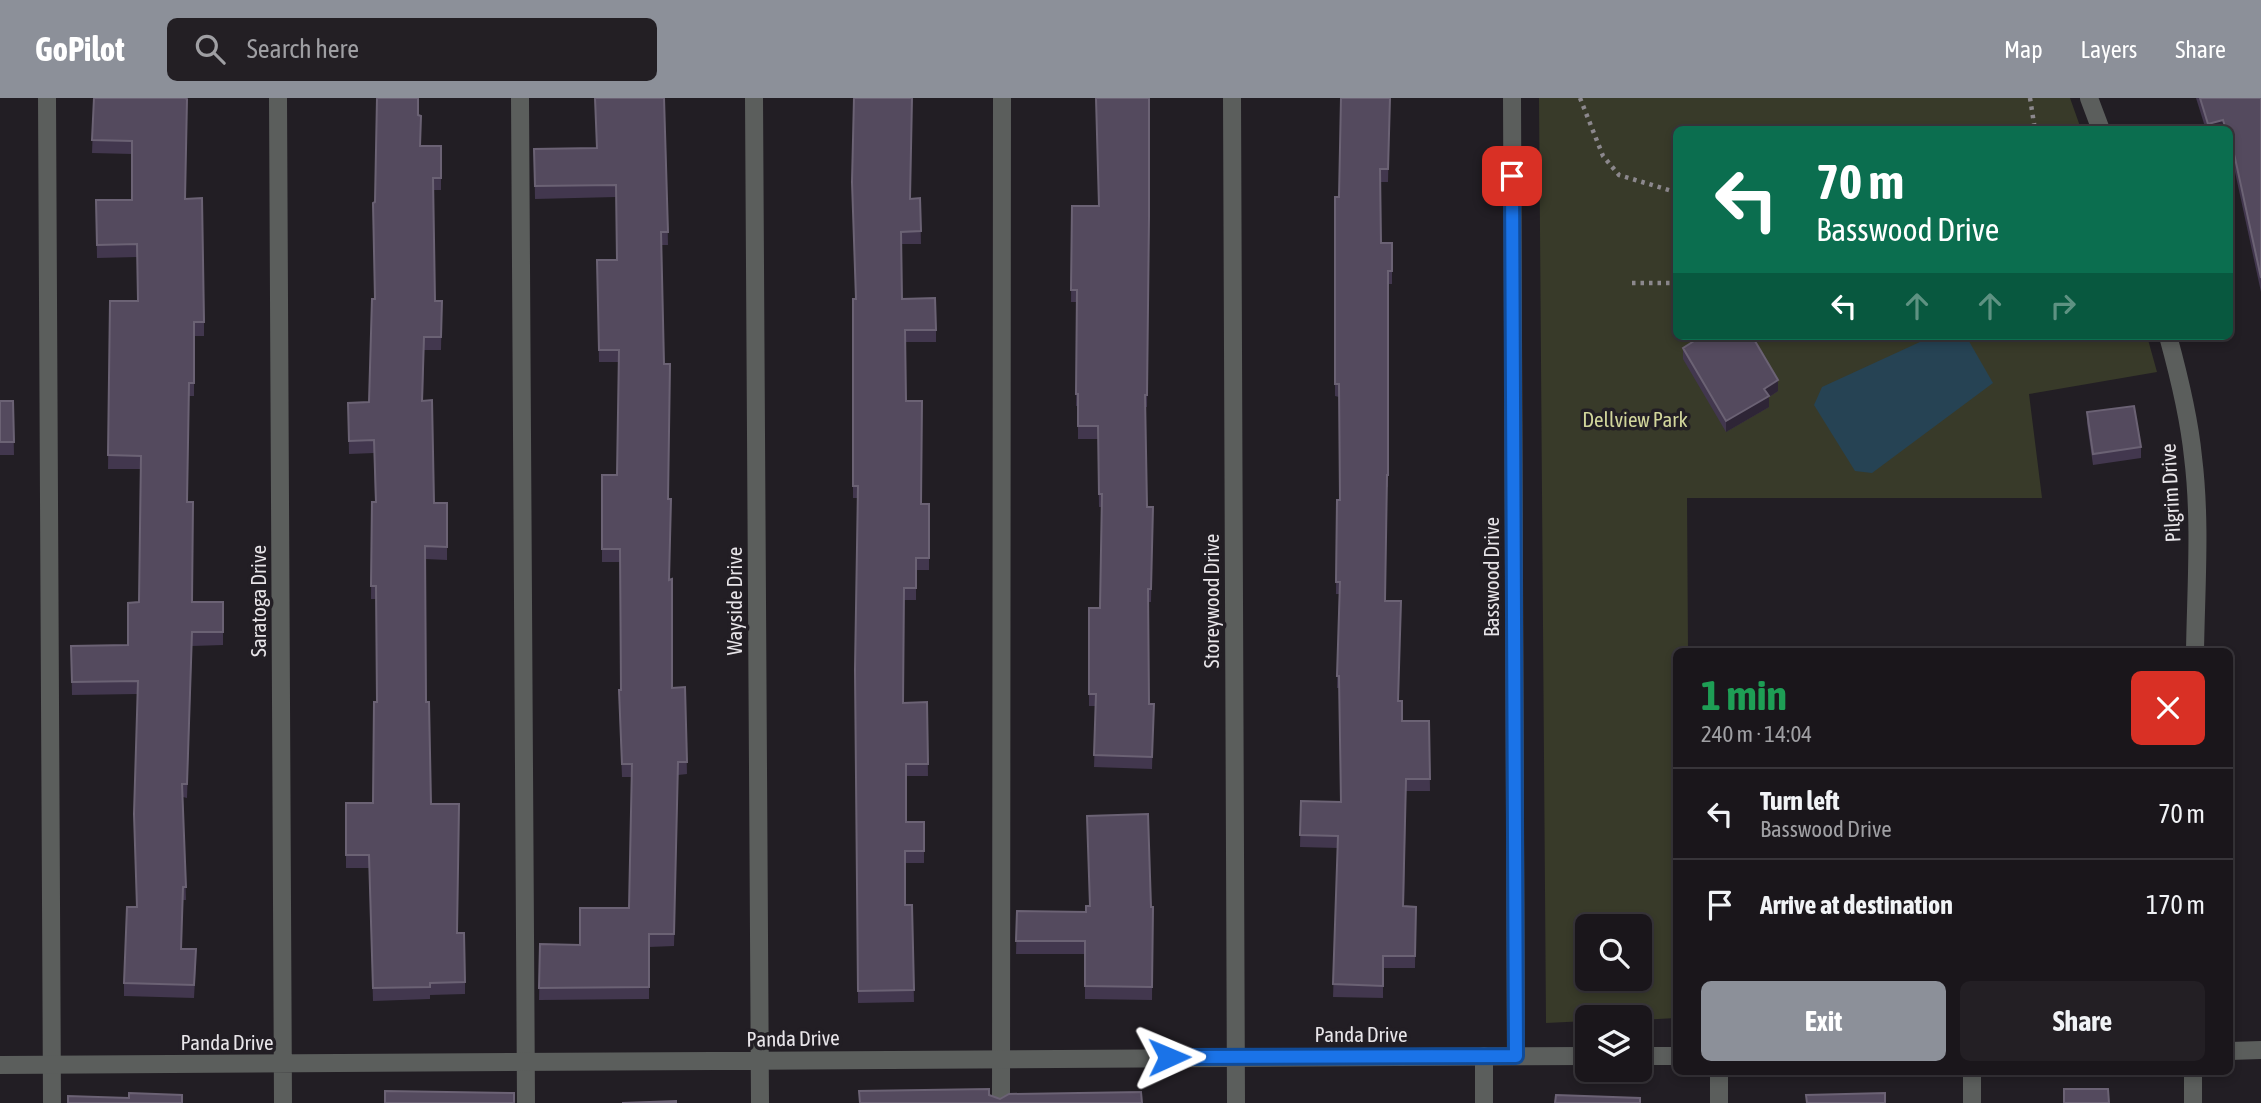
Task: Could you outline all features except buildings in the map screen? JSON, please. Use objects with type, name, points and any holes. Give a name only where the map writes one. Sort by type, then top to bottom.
[{"type":"street","points":[[47,98],[52,1103]]},
{"type":"street","name":"Saratoga Drive","points":[[278,98],[283,1103]]},
{"type":"street","points":[[520,98],[526,1103]]},
{"type":"street","name":"Wayside Drive","points":[[754,98],[760,1103]]},
{"type":"street","points":[[1002,98],[1002,1103]]},
{"type":"street","name":"Storeywood Drive","points":[[1232,98],[1236,1103]]},
{"type":"street","name":"Basswood Drive","points":[[1512,98],[1516,1056]]},
{"type":"street","points":[[2089,98],[2100,126]]},
{"type":"street","name":"Pilgrim Drive","points":[[2169,340],[2185,401],[2194,459],[2197,514],[2195,648]]},
{"type":"street","points":[[2233,1051],[2261,1050]]},
{"type":"street","points":[[1484,1056],[1484,1103]]},
{"type":"street","name":"Panda Drive","points":[[0,1065],[1575,1056]]},
{"type":"street","points":[[1652,1056],[1673,1056]]},
{"type":"street","points":[[1718,1103],[1719,1075]]},
{"type":"street","points":[[1972,1075],[1972,1103]]},
{"type":"street","points":[[2193,1075],[2193,1103]]},
{"type":"path","points":[[1580,98],[1603,156],[1619,175],[1673,192]]},
{"type":"path","points":[[2030,98],[2034,126]]},
{"type":"path","points":[[1632,283],[1673,283]]},
{"type":"green space","name":"Dellview Park","points":[[1539,98],[2070,98],[2080,126],[1673,126],[1673,340],[2148,340],[2157,372],[2029,394],[2042,498],[1687,498],[1688,648],[1673,648],[1673,1018],[1652,1019],[1652,1005],[1575,1005],[1575,1022],[1546,1023]]},
{"type":"water","points":[[1924,340],[1968,340],[1993,383],[1872,473],[1855,471],[1814,405],[1822,387]]},
{"type":"route","points":[[1169,1057],[1516,1056],[1512,176]]}]
